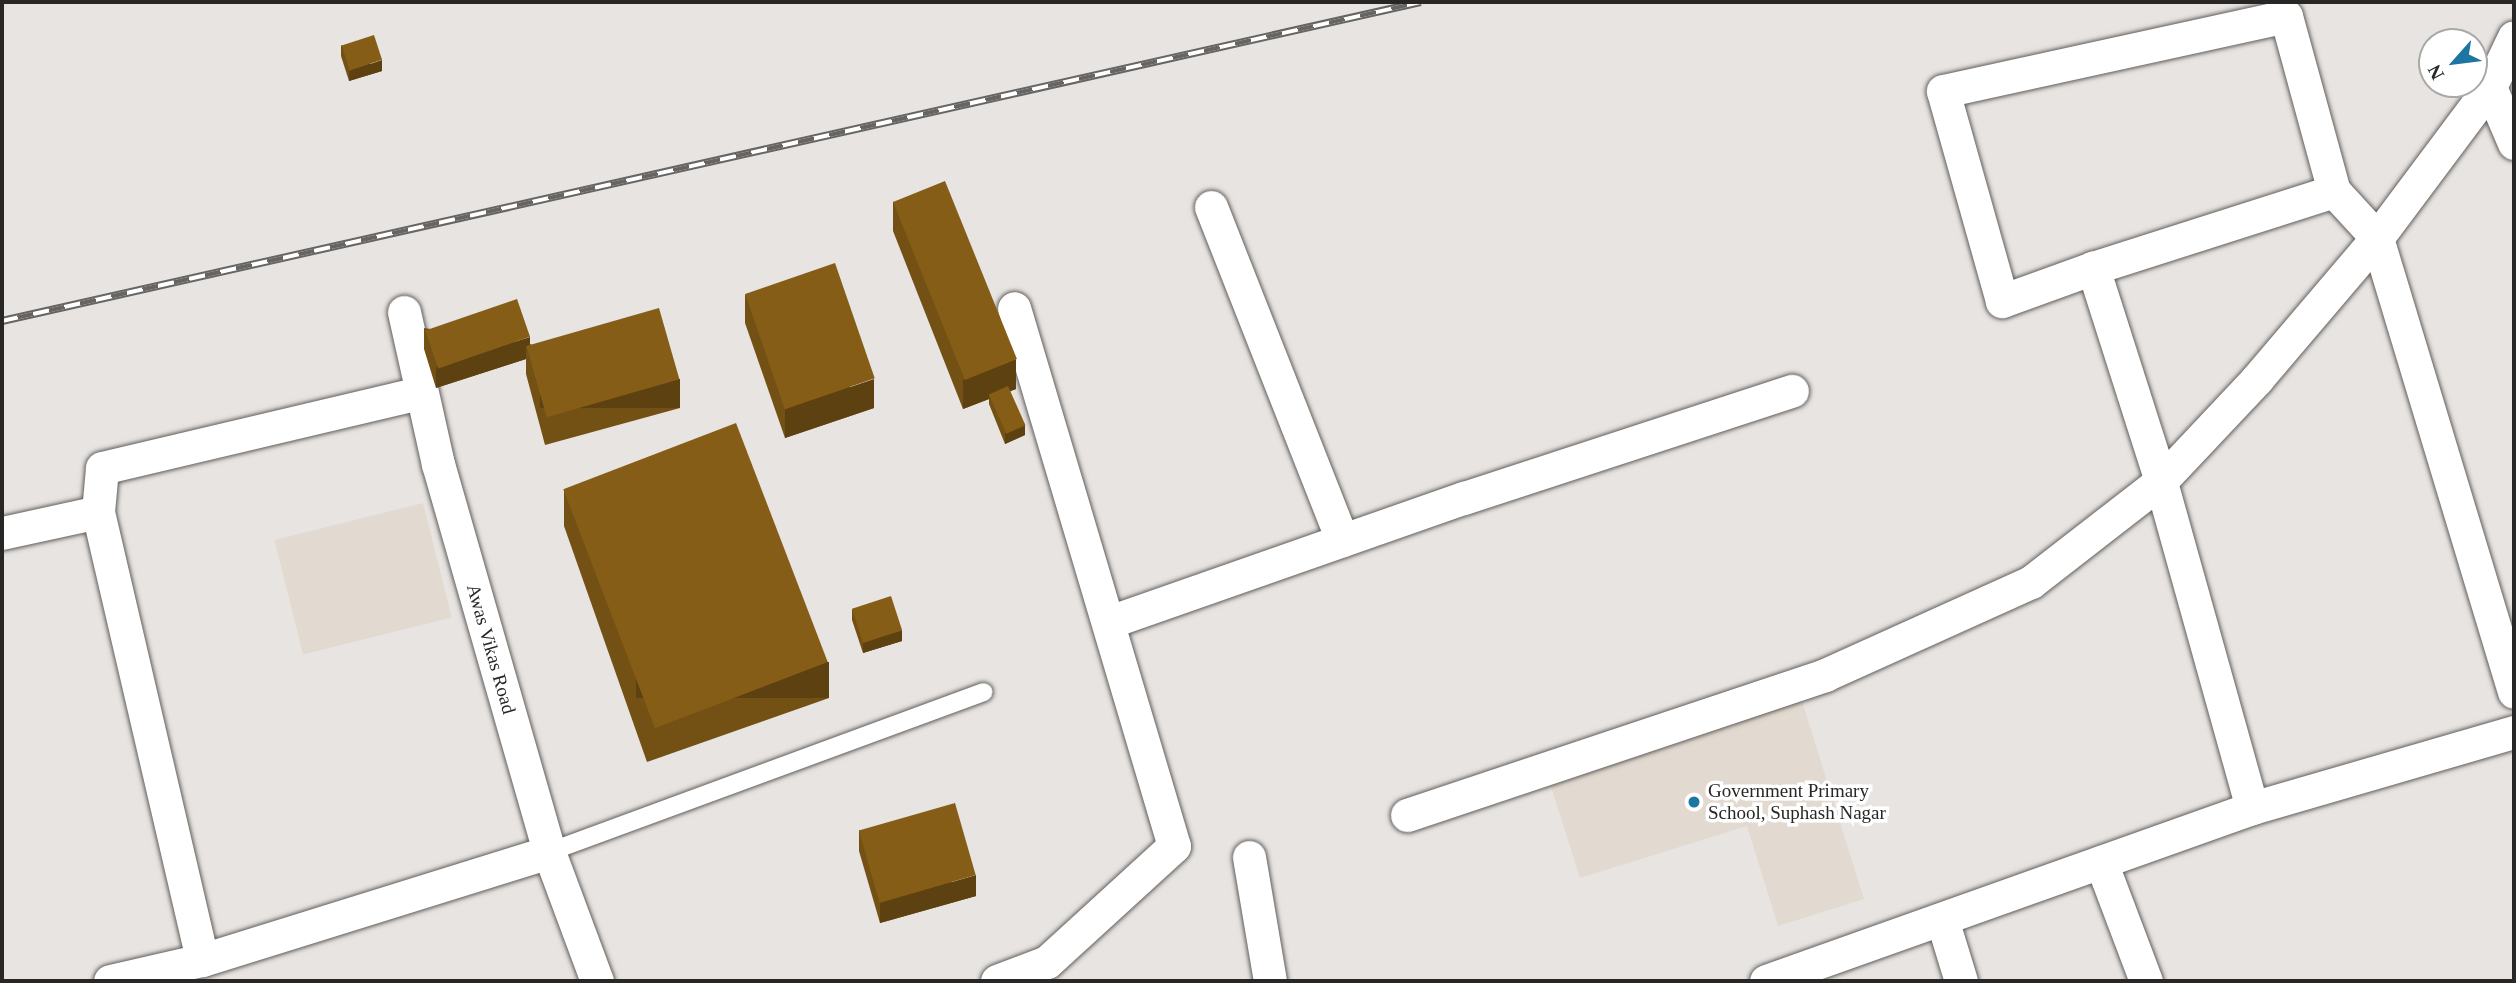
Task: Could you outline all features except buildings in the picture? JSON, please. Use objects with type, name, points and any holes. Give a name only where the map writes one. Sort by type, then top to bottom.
[{"type":"street","points":[[2334,191],[2093,268],[2002,301],[1942,90],[2286,16],[2334,191],[2377,238],[2514,692]]},
{"type":"street","points":[[1407,815],[1825,676],[1889,650],[2031,582],[2161,481],[2257,379],[2377,238],[2490,87],[2514,37]]},
{"type":"street","points":[[2490,87],[2514,143]]},
{"type":"street","points":[[1211,207],[1342,540]]},
{"type":"street","points":[[2093,268],[2161,481],[2252,808]]},
{"type":"street","points":[[997,981],[1047,962],[1174,846],[1014,308]]},
{"type":"street","name":"Awas Vikas Road","points":[[404,312],[420,393],[549,852],[597,981]]},
{"type":"street","points":[[1109,622],[1342,540],[1793,391]]},
{"type":"street","points":[[202,960],[98,512],[102,468],[420,393]]},
{"type":"street","points":[[2,533],[98,512]]},
{"type":"street","points":[[1782,979],[2252,808],[2514,732]]},
{"type":"street","points":[[110,981],[202,960],[549,852]]},
{"type":"street","points":[[1250,857],[1270,981]]},
{"type":"street","points":[[2101,862],[2146,981]]},
{"type":"street","points":[[1942,919],[1961,981]]},
{"type":"lane","points":[[549,852],[985,692]]},
{"type":"shaded area","points":[[423,503],[452,617],[303,655],[275,540]]},
{"type":"shaded area","name":"Government Primary School, Suphash Nagar","points":[[1801,698],[1864,899],[1778,926],[1747,826],[1580,878],[1548,777]]},
{"type":"railway","points":[[2,321],[1421,2]]},
{"type":"place","name":"Government Primary School, Suphash Nagar","points":[[1694,802]]}]
